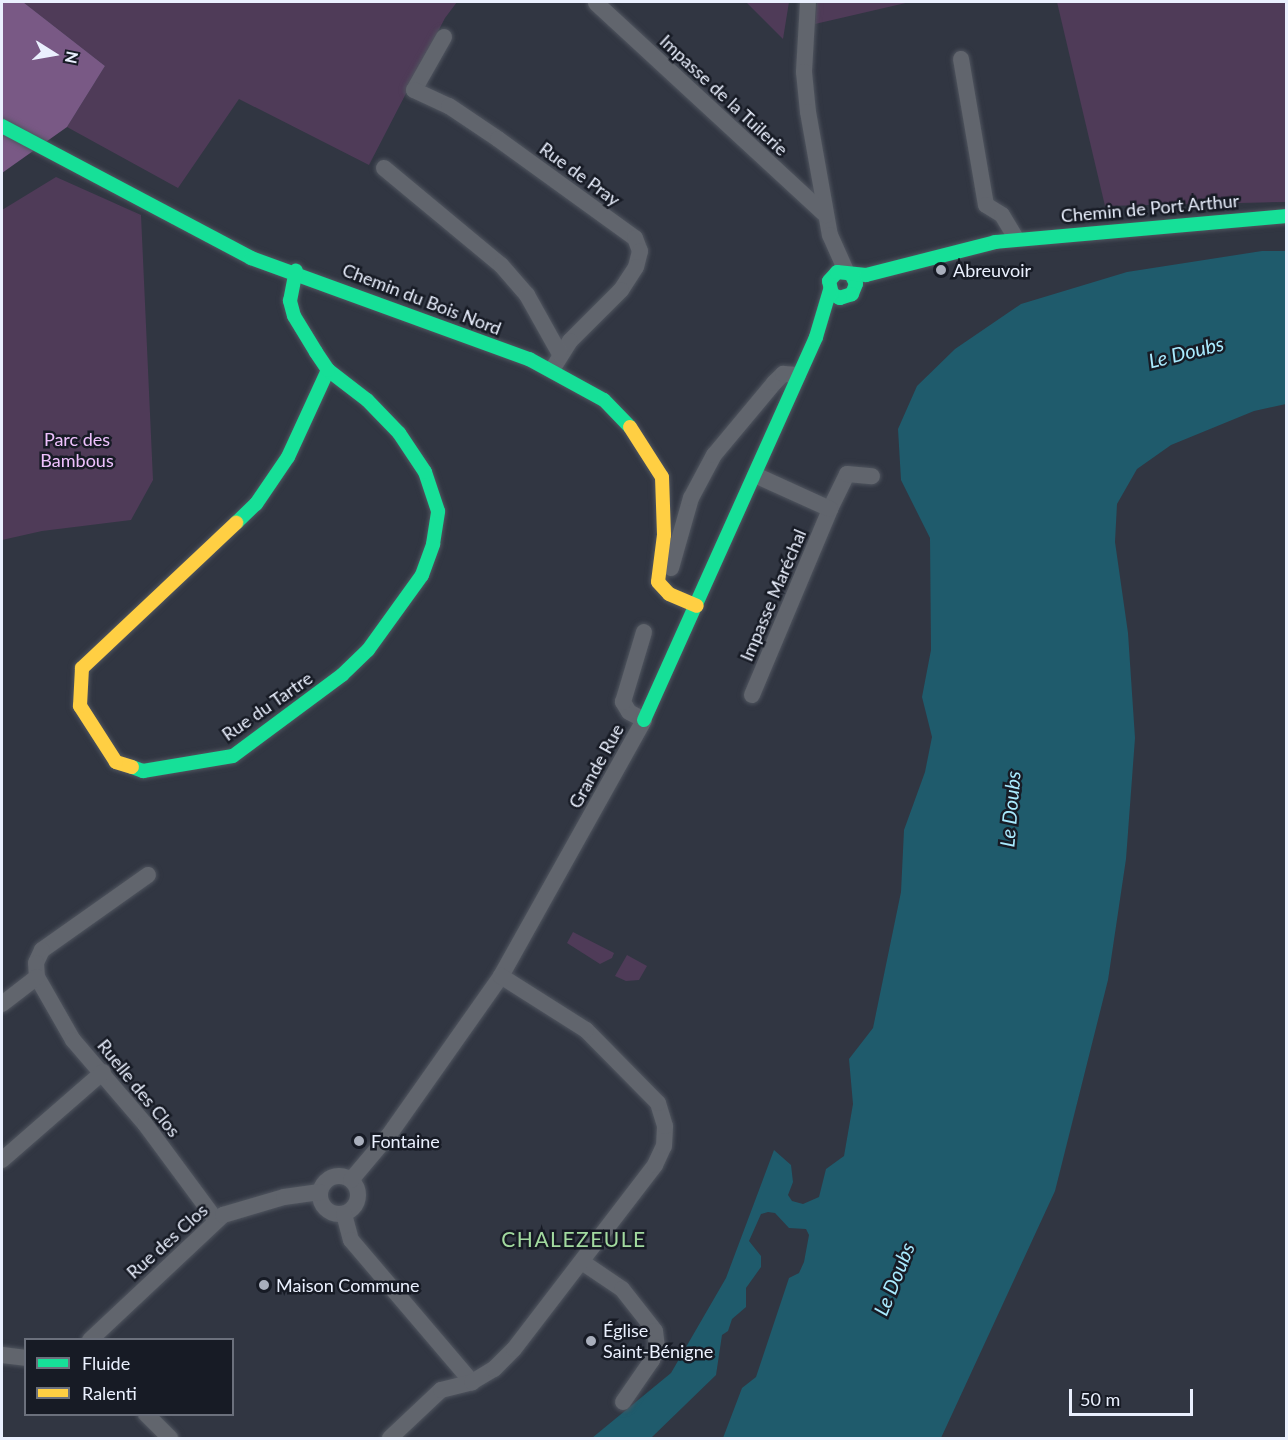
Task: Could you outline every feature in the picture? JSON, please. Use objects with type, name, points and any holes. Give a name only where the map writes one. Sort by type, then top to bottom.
[{"type":"street","points":[[808,2],[804,72],[830,235],[829,286]]},
{"type":"street","name":"Impasse de la Tuilerie","points":[[596,3],[826,215]]},
{"type":"street","name":"Rue de Pray","points":[[444,37],[414,90],[449,106],[498,139],[635,238],[640,251],[636,267],[621,290],[560,354],[552,370]]},
{"type":"street","points":[[961,59],[986,205],[1002,215],[1016,238]]},
{"type":"street","name":"Chemin du Bois Nord","points":[[2,126],[251,258],[296,271],[552,370],[603,400],[643,444],[662,477],[664,534],[658,582],[669,594],[697,606]]},
{"type":"street","points":[[384,168],[501,265],[527,295],[560,354]]},
{"type":"street","name":"Chemin de Port Arthur","points":[[848,273],[866,275],[1016,238],[1287,216]]},
{"type":"street","points":[[829,286],[849,294],[855,280],[848,273],[830,235]]},
{"type":"street","name":"Chemin de Port Arthur","points":[[849,294],[906,265]]},
{"type":"street","name":"Rue du Tartre","points":[[296,271],[290,301],[294,316],[328,370],[367,400],[399,433],[424,472],[438,511],[433,544],[419,584],[368,650],[342,675],[233,756],[143,771],[116,762],[80,706],[78,689],[82,668],[256,504],[288,457],[328,370]]},
{"type":"street","points":[[829,286],[834,274],[848,273]]},
{"type":"street","name":"Grande Rue","points":[[351,1180],[389,1135],[501,976],[644,720],[816,337],[829,286]]},
{"type":"street","name":"Grande Rue","points":[[816,337],[849,294]]},
{"type":"street","points":[[671,568],[692,498],[714,455],[783,374],[798,375]]},
{"type":"street","name":"Impasse Maréchal","points":[[752,695],[847,474],[872,476]]},
{"type":"street","points":[[755,475],[830,509]]},
{"type":"street","points":[[644,632],[623,702],[629,712],[644,720]]},
{"type":"street","points":[[2,1004],[36,977],[36,963],[42,950],[148,875]]},
{"type":"street","points":[[390,1438],[441,1390],[472,1382],[494,1369],[514,1349],[655,1165],[664,1146],[665,1125],[658,1103],[586,1029],[501,976]]},
{"type":"street","name":"Ruelle des Clos","points":[[36,977],[73,1040],[103,1072],[216,1220]]},
{"type":"street","points":[[2,1160],[103,1072]]},
{"type":"street","points":[[332,1178],[351,1180],[359,1197],[354,1208],[344,1214],[325,1209],[320,1191],[332,1178]]},
{"type":"street","name":"Rue des Clos","points":[[92,1338],[216,1220],[238,1209],[320,1191]]},
{"type":"street","points":[[344,1214],[351,1240],[472,1382]]},
{"type":"street","points":[[582,1262],[622,1289],[655,1331],[657,1347],[652,1360],[623,1402]]},
{"type":"street","points":[[2,1355],[24,1358]]},
{"type":"street","points":[[148,1416],[170,1438]]},
{"type":"green space","points":[[23,2],[457,2],[445,18],[369,165],[239,99],[178,188],[67,127],[105,66]]},
{"type":"green space","points":[[746,2],[789,2],[783,39]]},
{"type":"green space","points":[[817,2],[910,2],[815,24]]},
{"type":"green space","points":[[1057,2],[1286,2],[1286,202],[1105,206]]},
{"type":"green space","name":"Parc des Bambous","points":[[56,177],[141,215],[153,480],[131,520],[42,531],[2,540],[2,210]]},
{"type":"green space","points":[[573,932],[614,953],[612,958],[600,964],[567,943]]},
{"type":"green space","points":[[627,955],[647,966],[639,980],[626,981],[615,976]]},
{"type":"shaded area","points":[[2,2],[23,2],[105,66],[67,127],[2,173]]},
{"type":"water","name":"Le Doubs","points":[[1262,251],[1286,251],[1286,404],[1254,411],[1171,445],[1137,469],[1117,504],[1115,542],[1128,633],[1135,738],[1126,859],[1108,980],[1055,1191],[941,1438],[723,1438],[742,1388],[756,1377],[789,1278],[799,1273],[804,1262],[809,1235],[806,1229],[789,1228],[775,1213],[768,1212],[761,1214],[749,1241],[761,1256],[761,1267],[746,1288],[746,1307],[732,1319],[728,1331],[722,1335],[716,1375],[651,1438],[592,1438],[671,1373],[726,1278],[774,1150],[791,1165],[793,1182],[788,1195],[792,1201],[803,1204],[819,1197],[826,1169],[844,1156],[853,1104],[849,1059],[873,1028],[901,892],[904,830],[925,772],[932,737],[922,697],[931,650],[930,538],[901,480],[898,429],[917,386],[955,349],[1021,304],[1127,272]]},
{"type":"traffic: fast","points":[[2,126],[251,258],[529,359],[604,400],[630,427]]},
{"type":"traffic: fast","points":[[851,274],[856,284],[852,294],[840,298],[832,294],[829,281],[837,272],[866,275],[995,242],[1286,216]]},
{"type":"traffic: fast","points":[[132,767],[143,771],[233,756],[342,675],[368,650],[422,575],[433,544],[438,511],[425,472],[399,433],[367,400],[328,370],[316,352],[294,316],[290,301],[296,271]]},
{"type":"traffic: fast","points":[[644,720],[816,337],[830,290]]},
{"type":"traffic: fast","points":[[236,523],[256,504],[288,457],[328,370]]},
{"type":"traffic: slow","points":[[630,427],[662,477],[664,535],[658,582],[669,594],[697,606]]},
{"type":"traffic: slow","points":[[132,767],[116,762],[80,706],[82,668],[236,523]]},
{"type":"place","name":"Abreuvoir","points":[[941,270]]},
{"type":"place","name":"Fontaine","points":[[359,1141]]},
{"type":"place","name":"Maison Commune","points":[[264,1285]]},
{"type":"place","name":"Église Saint-Bénigne","points":[[591,1341]]},
{"type":"district","name":"CHALEZEULE","points":[[574,1239]]}]
